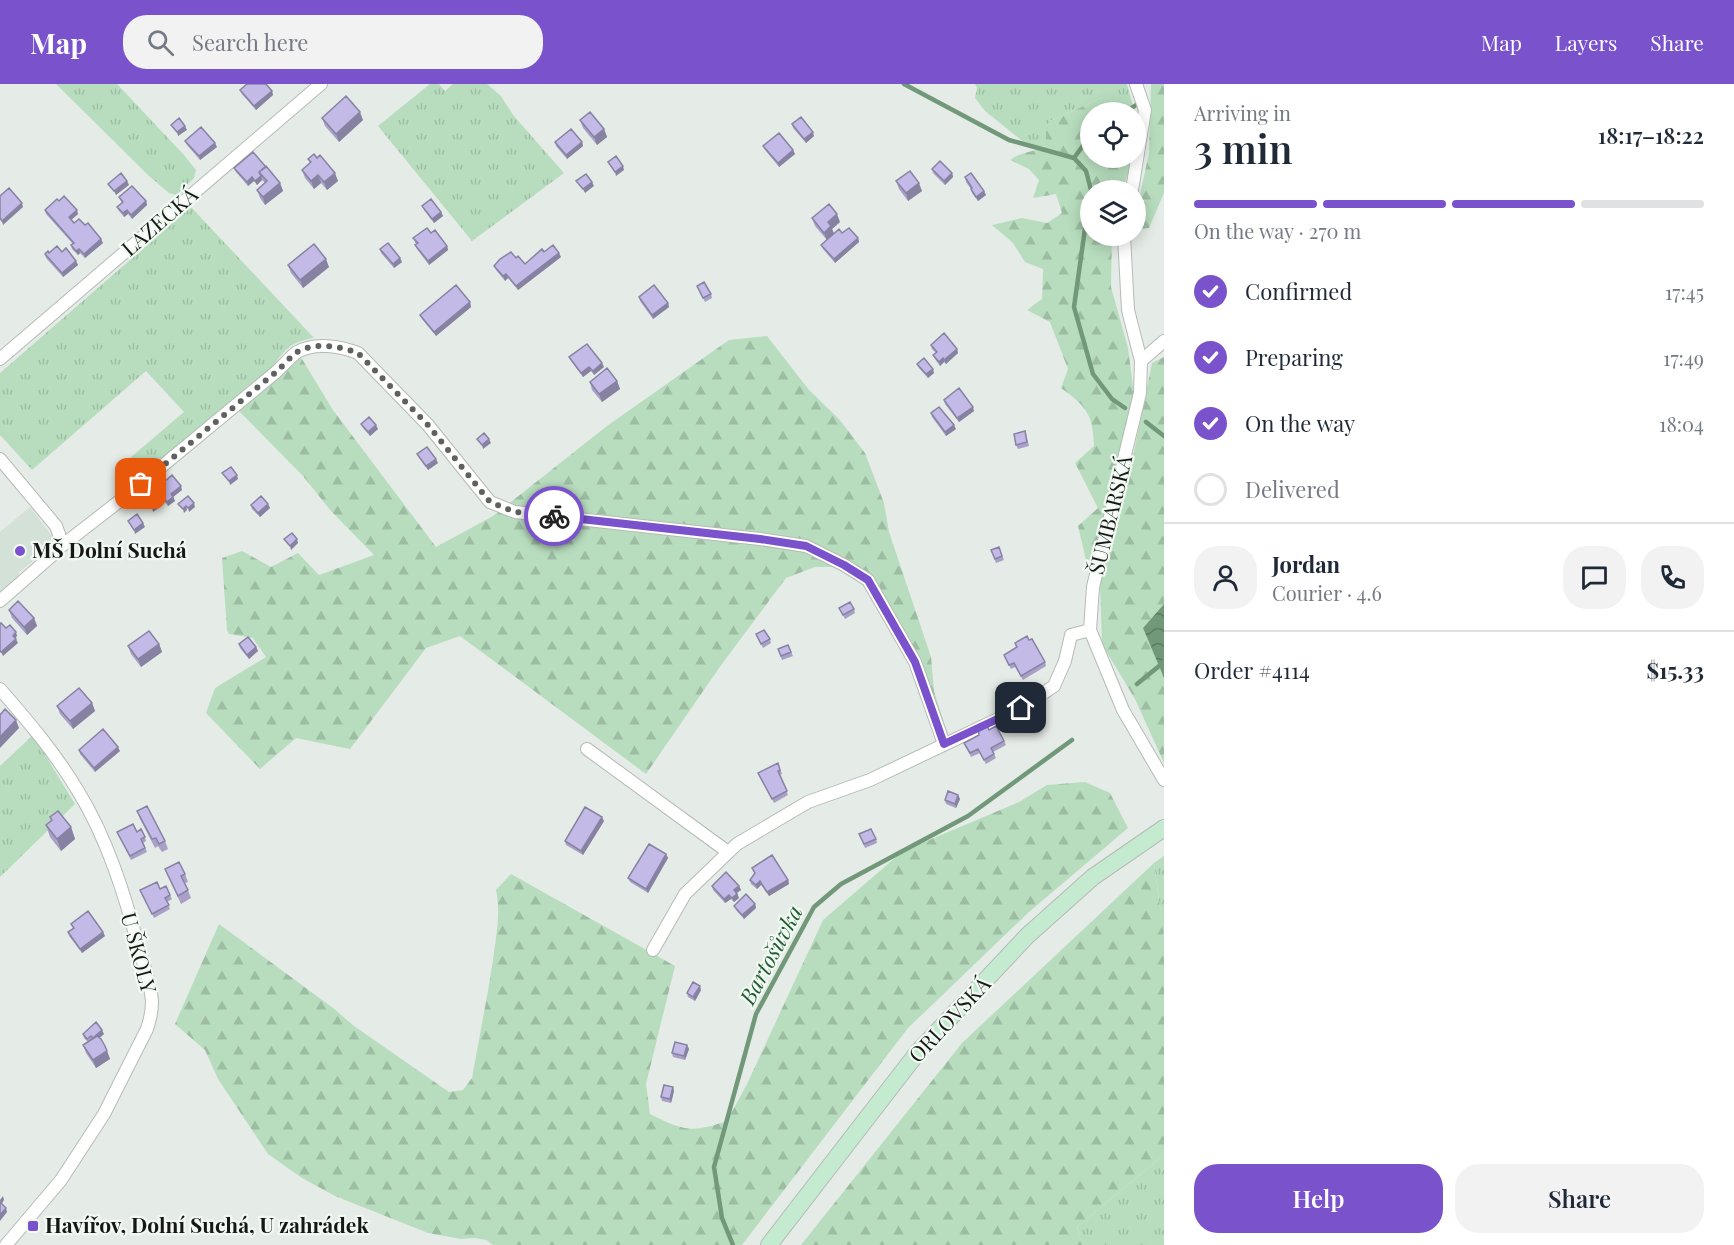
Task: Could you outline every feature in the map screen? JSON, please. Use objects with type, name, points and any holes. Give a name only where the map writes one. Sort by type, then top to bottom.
[{"type":"street","name":"LAZECKÁ","points":[[0,359],[321,84]]},
{"type":"street","points":[[1134,180],[1145,110],[1136,84]]},
{"type":"street","name":"ŠUMBARSKÁ","points":[[1125,246],[1128,310],[1141,361],[1140,393],[1093,587],[1090,630],[1123,710],[1164,780]]},
{"type":"street","points":[[1141,361],[1164,341]]},
{"type":"street","points":[[0,601],[59,548],[126,496],[297,352],[323,346],[344,348],[358,353],[428,425],[490,502],[515,512],[806,546],[868,580],[915,662],[944,744]]},
{"type":"street","points":[[0,459],[56,526],[60,537],[59,548]]},
{"type":"street","points":[[653,950],[685,894],[737,844],[808,802],[870,780],[1021,708],[1054,686],[1065,661],[1071,635],[1090,630]]},
{"type":"street","name":"U ŠKOLY","points":[[0,689],[57,759],[79,791],[99,831],[132,922],[152,1000],[152,1015],[147,1029],[104,1114],[61,1180],[6,1245]]},
{"type":"street","points":[[587,749],[728,852]]},
{"type":"street","name":"ORLOVSKÁ","points":[[769,1245],[926,1044],[1028,936],[1093,876],[1164,828]]},
{"type":"shaded area","name":"MŠ Dolní Suchá","points":[[30,507],[54,539],[31,558],[33,561],[18,573],[21,577],[0,594],[0,532]]},
{"type":"green space","points":[[56,84],[117,84],[184,155],[196,170],[194,178],[176,195],[169,193]]},
{"type":"green space","points":[[430,84],[439,84],[445,91],[453,84],[487,84],[501,96],[513,115],[564,173],[472,241],[378,126]]},
{"type":"green space","points":[[975,84],[1127,84],[1132,102],[1114,102],[1104,97],[1093,102],[1080,102],[1080,108],[1050,121],[1046,127],[1046,145],[1039,150],[1030,147],[985,111],[975,98],[977,88]]},
{"type":"green space","points":[[1151,84],[1164,84],[1164,193],[1149,228],[1146,228],[1146,180],[1143,180],[1149,153]]},
{"type":"green space","points":[[1104,97],[1114,102],[1093,102]]},
{"type":"green space","points":[[1080,108],[1080,168],[1129,168],[1126,180],[1080,180],[1080,246],[1112,246],[1111,287],[1128,348],[1134,394],[1115,478],[1089,573],[1078,526],[1098,508],[1075,463],[1094,446],[1090,418],[1077,400],[1061,388],[1068,369],[1050,322],[1027,310],[1042,299],[1043,269],[1025,262],[1013,243],[992,225],[1022,218],[1047,223],[1062,213],[1056,194],[1033,198],[1039,180],[1029,169],[1010,160],[1046,145],[1046,127],[1050,121]]},
{"type":"green space","points":[[191,207],[314,338],[289,347],[272,368],[131,486],[117,469],[184,412],[146,371],[32,470],[0,435],[0,373]]},
{"type":"green space","points":[[767,336],[809,390],[839,419],[865,453],[884,503],[889,532],[931,657],[934,691],[948,735],[944,737],[873,578],[838,567],[815,567],[786,578],[719,668],[646,774],[460,636],[426,648],[350,749],[296,738],[260,769],[206,713],[215,688],[266,657],[253,638],[229,634],[227,630],[222,558],[242,551],[271,567],[298,553],[319,575],[374,555],[331,511],[303,476],[238,410],[299,354],[333,410],[436,547],[493,516],[607,426],[729,340]]},
{"type":"green space","points":[[1164,357],[1164,604],[1143,628],[1164,678],[1164,763],[1135,699],[1102,644],[1100,584],[1126,491],[1152,363]]},
{"type":"green space","points":[[33,735],[75,804],[0,877],[0,766]]},
{"type":"green space","points":[[1085,782],[1110,793],[1128,828],[1029,912],[908,1028],[742,1245],[493,1245],[486,1240],[461,1239],[428,1233],[335,1196],[302,1178],[268,1154],[218,1079],[205,1050],[175,1024],[219,924],[354,1026],[449,1092],[463,1090],[472,1078],[491,975],[498,925],[496,890],[511,874],[675,966],[646,1084],[650,1114],[680,1127],[696,1129],[715,1125],[727,1121],[747,1084],[823,920],[903,851],[1019,802],[1047,785]]},
{"type":"green space","points":[[1164,856],[1164,937],[1154,863]]},
{"type":"green space","points":[[1154,863],[1164,937],[1164,1155],[1077,1227],[1082,1245],[801,1245],[962,1043]]},
{"type":"green space","points":[[1164,1155],[1164,1245],[1082,1245],[1077,1227]]},
{"type":"water","points":[[1164,604],[1164,678],[1143,628]]},
{"type":"building","points":[[247,84],[266,84],[272,91],[254,106],[240,90]]},
{"type":"building","points":[[346,96],[360,112],[336,134],[322,118]]},
{"type":"building","points":[[590,112],[604,129],[594,137],[580,120]]},
{"type":"building","points":[[801,117],[813,132],[804,139],[792,124]]},
{"type":"building","points":[[179,118],[185,126],[177,132],[171,125]]},
{"type":"building","points":[[201,127],[215,143],[199,156],[185,141]]},
{"type":"building","points":[[571,129],[582,142],[566,155],[555,142]]},
{"type":"building","points":[[779,133],[793,150],[778,163],[763,146]]},
{"type":"building","points":[[253,152],[266,167],[259,172],[261,176],[255,181],[252,177],[247,182],[234,168]]},
{"type":"building","points":[[314,154],[317,158],[320,155],[335,173],[324,182],[318,175],[311,181],[302,170],[311,162],[308,159]]},
{"type":"building","points":[[616,156],[623,166],[615,172],[608,162]]},
{"type":"building","points":[[940,161],[952,173],[944,181],[932,169]]},
{"type":"building","points":[[266,166],[280,183],[263,197],[257,190],[267,181],[259,172]]},
{"type":"building","points":[[910,171],[919,183],[906,193],[896,181]]},
{"type":"building","points":[[121,173],[127,181],[114,191],[108,184]]},
{"type":"building","points":[[971,173],[984,191],[976,197],[965,177]]},
{"type":"building","points":[[586,174],[592,182],[583,189],[576,181]]},
{"type":"building","points":[[132,186],[146,201],[131,215],[127,210],[123,213],[117,207],[123,202],[119,197]]},
{"type":"building","points":[[9,188],[22,203],[2,221],[0,196]]},
{"type":"building","points":[[64,196],[77,210],[69,217],[74,223],[79,219],[85,225],[88,223],[101,239],[84,254],[79,249],[76,251],[71,245],[74,243],[45,210]]},
{"type":"building","points":[[431,199],[441,212],[432,219],[422,206]]},
{"type":"building","points":[[829,204],[837,214],[828,222],[831,226],[824,233],[812,218]]},
{"type":"building","points":[[427,228],[431,233],[435,230],[447,246],[428,261],[415,245],[418,243],[413,238]]},
{"type":"building","points":[[849,228],[858,238],[834,259],[821,245],[839,229],[842,233]]},
{"type":"building","points":[[388,243],[400,258],[393,264],[380,249]]},
{"type":"building","points":[[314,244],[326,259],[300,280],[288,265]]},
{"type":"building","points":[[553,245],[559,253],[516,286],[506,274],[503,276],[494,266],[511,252],[525,264],[542,249],[544,252]]},
{"type":"building","points":[[57,246],[62,252],[66,248],[76,261],[62,273],[45,254]]},
{"type":"building","points":[[704,282],[711,294],[703,298],[697,286]]},
{"type":"building","points":[[456,285],[470,302],[434,332],[420,315]]},
{"type":"building","points":[[654,285],[668,303],[652,315],[639,297]]},
{"type":"building","points":[[944,333],[957,349],[939,362],[933,355],[937,352],[931,345]]},
{"type":"building","points":[[587,344],[602,363],[593,371],[589,367],[581,373],[569,357]]},
{"type":"building","points":[[924,358],[933,369],[926,374],[917,364]]},
{"type":"building","points":[[607,368],[617,381],[599,394],[590,382]]},
{"type":"building","points":[[959,388],[973,407],[957,418],[944,400]]},
{"type":"building","points":[[939,407],[954,425],[945,432],[931,413]]},
{"type":"building","points":[[369,417],[376,425],[368,432],[361,424]]},
{"type":"building","points":[[1025,431],[1027,442],[1016,445],[1014,434]]},
{"type":"building","points":[[484,433],[489,439],[482,445],[477,439]]},
{"type":"building","points":[[427,447],[436,459],[426,466],[417,454]]},
{"type":"building","points":[[231,467],[237,475],[229,481],[222,473]]},
{"type":"building","points":[[172,475],[181,486],[171,494],[173,497],[167,502],[156,489]]},
{"type":"building","points":[[151,494],[158,503],[152,508],[144,499]]},
{"type":"building","points":[[188,496],[194,503],[183,509],[178,504]]},
{"type":"building","points":[[261,496],[268,504],[258,513],[251,505]]},
{"type":"building","points":[[137,514],[143,523],[134,530],[128,521]]},
{"type":"building","points":[[292,533],[297,539],[290,546],[284,539]]},
{"type":"building","points":[[999,547],[1002,556],[995,559],[991,550]]},
{"type":"building","points":[[18,601],[34,618],[24,627],[9,610]]},
{"type":"building","points":[[850,602],[854,609],[843,615],[839,608]]},
{"type":"building","points":[[0,623],[6,628],[10,625],[16,632],[13,636],[16,639],[1,652],[0,651]]},
{"type":"building","points":[[764,630],[770,639],[761,644],[756,634]]},
{"type":"building","points":[[149,631],[159,644],[138,659],[128,646]]},
{"type":"building","points":[[1027,636],[1029,640],[1032,639],[1045,662],[1021,676],[1014,663],[1009,665],[1004,655],[1017,647],[1015,643]]},
{"type":"building","points":[[248,637],[256,647],[247,655],[239,644]]},
{"type":"building","points":[[788,645],[791,652],[781,656],[778,649]]},
{"type":"building","points":[[79,688],[92,703],[70,721],[57,706]]},
{"type":"building","points":[[5,709],[16,720],[0,737],[0,715]]},
{"type":"building","points":[[987,725],[989,730],[996,726],[1004,741],[991,748],[994,754],[984,760],[978,749],[970,753],[964,743],[979,735],[978,729]]},
{"type":"building","points":[[103,729],[118,747],[94,768],[79,750]]},
{"type":"building","points":[[778,763],[780,770],[778,771],[787,791],[772,799],[758,773]]},
{"type":"building","points":[[948,791],[958,795],[955,804],[945,800]]},
{"type":"building","points":[[147,806],[165,841],[159,844],[156,838],[152,839],[137,811]]},
{"type":"building","points":[[585,807],[602,817],[581,851],[565,841]]},
{"type":"building","points":[[58,811],[71,827],[57,839],[46,825],[52,820],[50,817]]},
{"type":"building","points":[[133,824],[137,832],[141,829],[145,837],[141,839],[145,848],[130,856],[117,832]]},
{"type":"building","points":[[871,829],[876,839],[864,844],[859,834]]},
{"type":"building","points":[[649,844],[666,854],[646,889],[628,878]]},
{"type":"building","points":[[772,855],[788,880],[767,892],[760,881],[756,885],[750,880],[755,873],[752,868]]},
{"type":"building","points":[[179,862],[185,874],[181,876],[188,890],[178,896],[165,869]]},
{"type":"building","points":[[726,872],[739,886],[734,890],[737,894],[732,898],[729,895],[724,899],[712,886]]},
{"type":"building","points":[[157,882],[160,889],[166,886],[170,895],[165,898],[169,905],[152,914],[140,890]]},
{"type":"building","points":[[746,894],[755,904],[742,915],[734,906]]},
{"type":"building","points":[[88,911],[103,932],[80,949],[68,932],[74,928],[71,924]]},
{"type":"building","points":[[693,982],[700,986],[693,997],[687,993]]},
{"type":"building","points":[[96,1022],[102,1030],[93,1038],[91,1036],[87,1039],[83,1034]]},
{"type":"building","points":[[97,1036],[107,1051],[93,1060],[83,1045]]},
{"type":"building","points":[[675,1042],[687,1045],[684,1056],[672,1053]]},
{"type":"building","points":[[664,1085],[673,1087],[670,1099],[661,1097]]},
{"type":"building","points":[[0,1202],[6,1208],[0,1215]]},
{"type":"waterway","points":[[904,84],[1009,140],[1074,158]]},
{"type":"waterway","points":[[1080,150],[1074,158],[1080,164]]},
{"type":"waterway","points":[[1083,168],[1088,180]]},
{"type":"waterway","points":[[1083,246],[1074,307],[1093,374],[1112,399],[1125,408]]},
{"type":"waterway","points":[[1146,422],[1164,436]]},
{"type":"waterway","name":"Bartošůvka","points":[[1137,684],[1164,662]]},
{"type":"waterway","name":"Bartošůvka","points":[[733,1245],[722,1218],[714,1167],[756,1014],[814,907],[841,884],[968,816],[1072,740]]},
{"type":"way so far","points":[[141,484],[297,352],[323,346],[344,348],[358,353],[428,425],[490,502],[515,512],[554,516]]},
{"type":"place","name":"MŠ Dolní Suchá","points":[[20,551]]},
{"type":"place","name":"Havířov, Dolní Suchá, U zahrádek","points":[[33,1226]]},
{"type":"route","points":[[554,516],[806,546],[868,580],[915,662],[944,744],[1021,708]]}]
